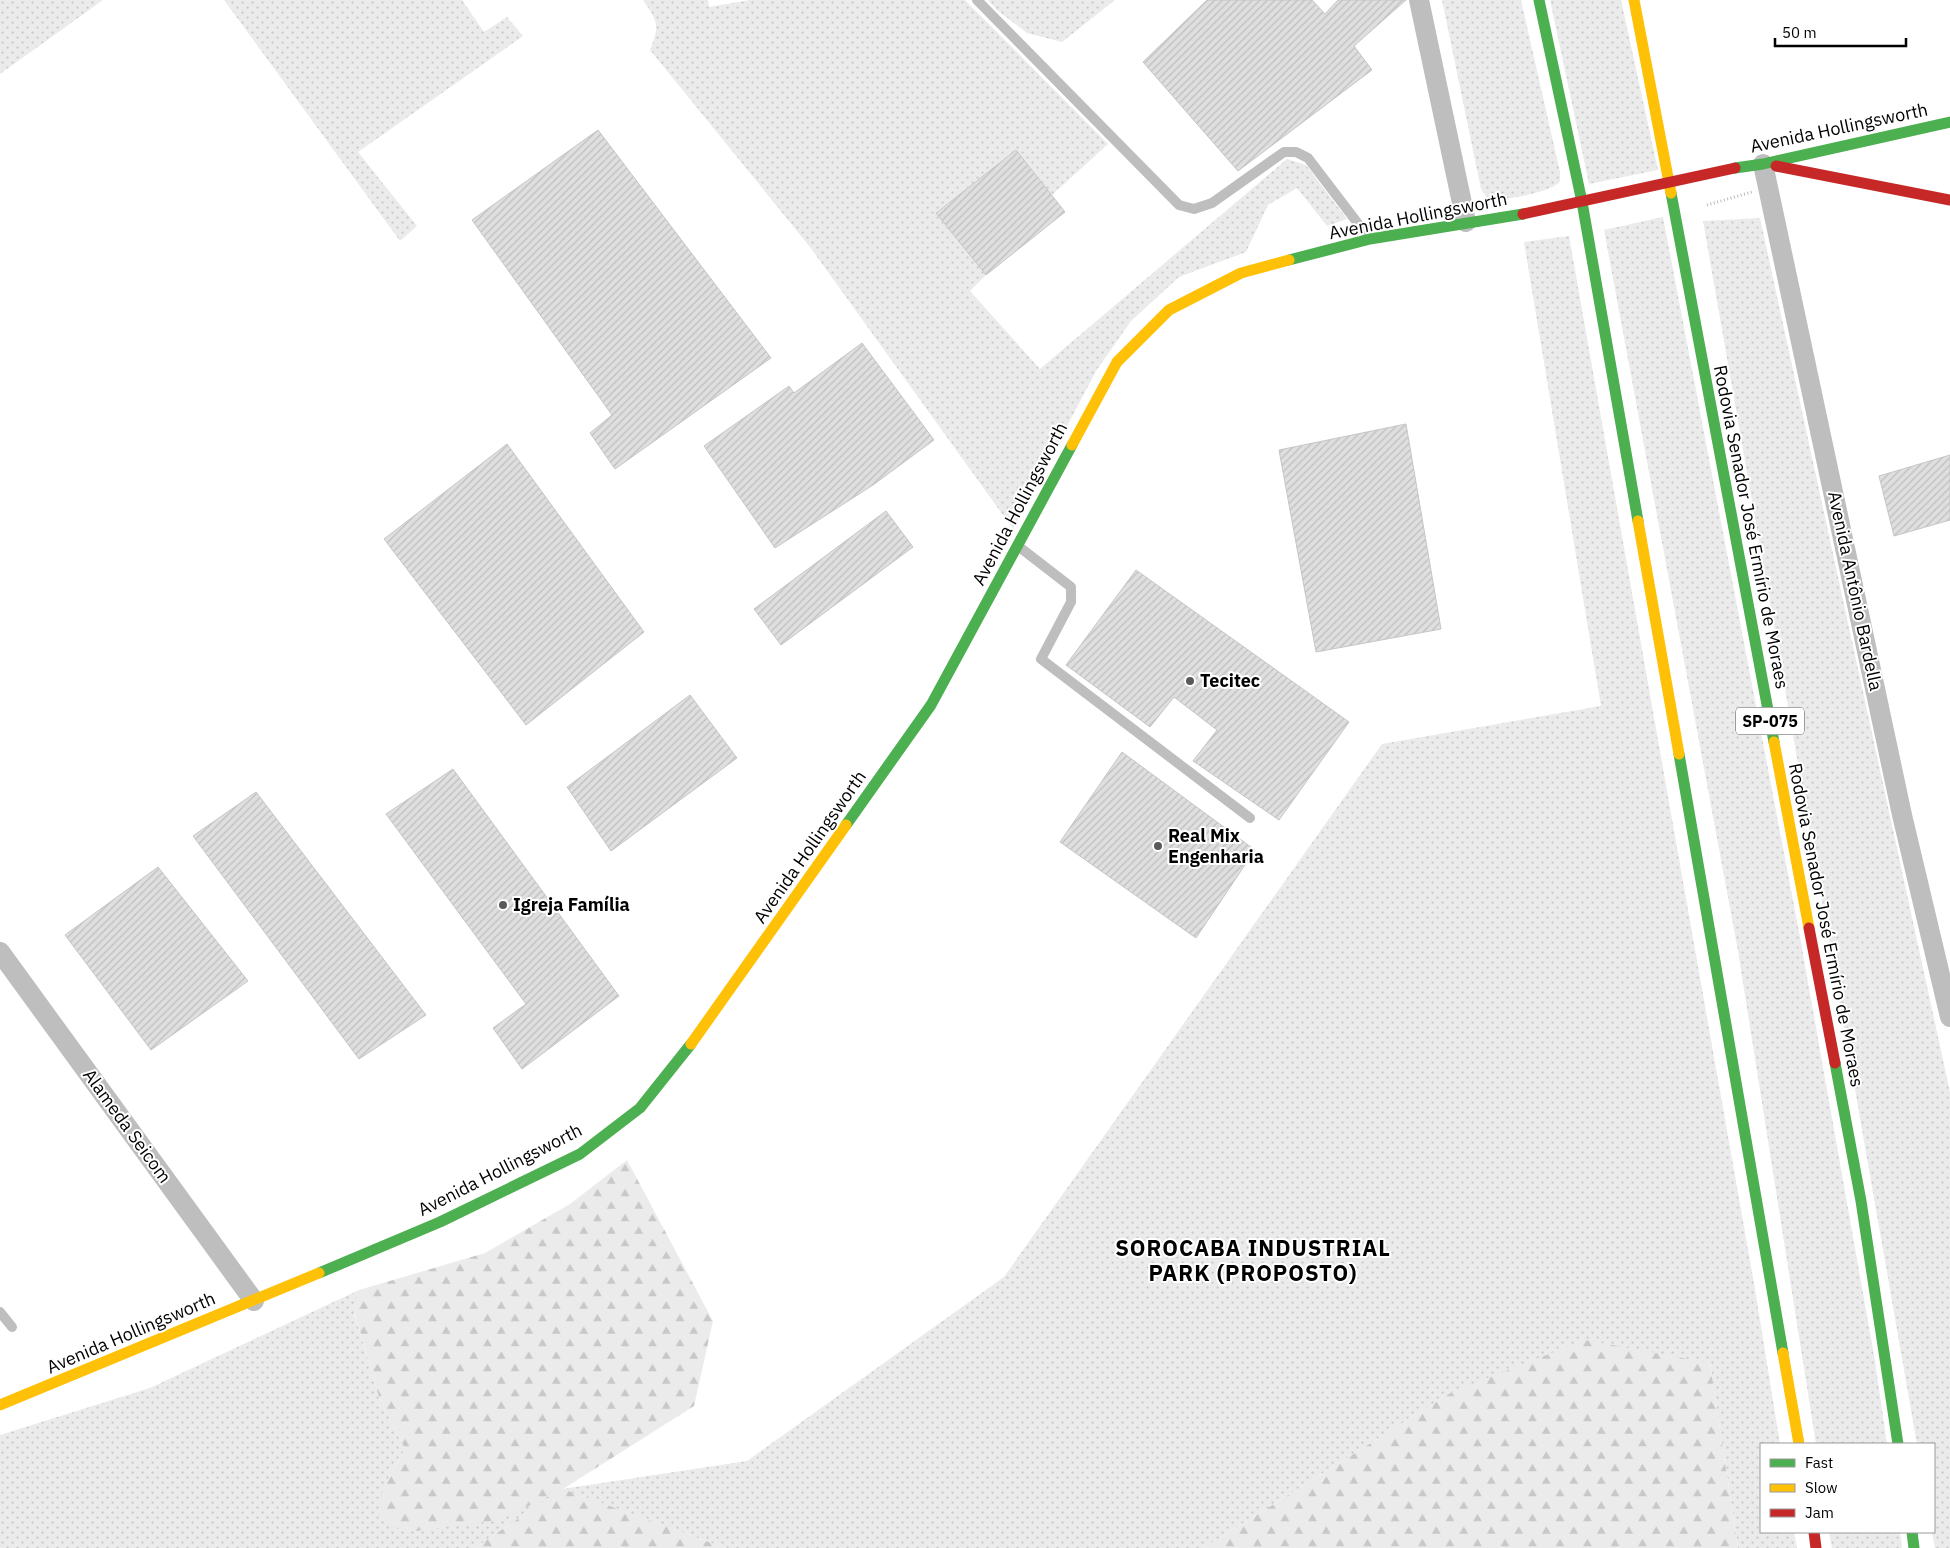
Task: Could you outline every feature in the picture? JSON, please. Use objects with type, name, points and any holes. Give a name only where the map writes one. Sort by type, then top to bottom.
[{"type":"main road","points":[[1539,0],[1582,202],[1799,1443]]},
{"type":"main road","name":"Rodovia Senador José Ermírio de Moraes","points":[[1634,0],[1861,1201],[1898,1443]]},
{"type":"main road","name":"Avenida Hollingsworth","points":[[0,1405],[440,1222],[580,1154],[640,1108],[677,1064],[931,705],[1118,362],[1170,310],[1240,273],[1370,239],[1523,214],[1735,168],[1763,164],[1950,122]]},
{"type":"main road","points":[[1763,164],[1814,172],[1950,200]]},
{"type":"main road","points":[[1814,1533],[1816,1548]]},
{"type":"main road","points":[[1912,1533],[1914,1548]]},
{"type":"street","points":[[1419,0],[1466,222]]},
{"type":"street","name":"Avenida Antônio Bardella","points":[[1763,164],[1902,815],[1950,1017]]},
{"type":"street","name":"Alameda Seicom","points":[[0,952],[254,1300]]},
{"type":"lane","points":[[977,0],[1179,205],[1194,209],[1212,203],[1284,152],[1296,152],[1308,158],[1370,239]]},
{"type":"lane","points":[[1017,546],[1071,587],[1071,602],[1041,659],[1250,818]]},
{"type":"lane","points":[[0,1312],[12,1327]]},
{"type":"path","points":[[1707,206],[1744,195]]},
{"type":"green space","points":[[0,0],[103,0],[0,74]]},
{"type":"green space","points":[[224,0],[462,0],[484,32],[507,17],[523,36],[358,152],[417,226],[400,241]]},
{"type":"green space","points":[[643,0],[708,0],[709,7],[750,0],[965,0],[1108,144],[1052,195],[1016,150],[936,212],[986,275],[970,291],[1040,369],[1287,159],[1306,165],[1347,219],[1327,226],[1297,188],[1268,205],[1246,252],[1179,277],[1131,321],[1096,371],[1013,529],[810,247],[650,50],[656,24]]},
{"type":"green space","points":[[988,0],[1115,0],[1062,42],[1027,33],[997,10]]},
{"type":"green space","points":[[1442,0],[1521,0],[1560,172],[1560,182],[1554,186],[1546,190],[1505,199],[1488,199],[1481,189]]},
{"type":"green space","points":[[1550,0],[1621,0],[1658,170],[1589,184]]},
{"type":"green space","points":[[1663,217],[1800,937],[1875,1361],[1887,1443],[1816,1443],[1738,951],[1604,230]]},
{"type":"green space","points":[[1760,218],[1950,1092],[1950,1548],[1935,1548],[1932,1533],[1935,1533],[1935,1443],[1917,1443],[1703,221]]},
{"type":"green space","points":[[1569,236],[1755,1289],[1780,1443],[1760,1443],[1760,1533],[1794,1533],[1797,1548],[1738,1548],[1710,1363],[1452,1392],[1204,1548],[725,1548],[562,1489],[747,1461],[1004,1277],[1382,744],[1601,706],[1524,242]]},
{"type":"green space","points":[[627,1160],[713,1321],[694,1406],[563,1489],[725,1548],[475,1548],[557,1492],[500,1520],[416,1531],[388,1526],[378,1511],[383,1488],[405,1449],[379,1397],[354,1311],[359,1290],[485,1253],[570,1204]]},
{"type":"green space","points":[[359,1290],[354,1312],[379,1397],[405,1449],[383,1488],[562,1489],[475,1548],[0,1548],[0,1435],[150,1388]]},
{"type":"green space","points":[[1585,1340],[1710,1363],[1738,1548],[1204,1548],[1452,1392]]},
{"type":"green space","points":[[1829,1533],[1900,1533],[1902,1548],[1832,1548]]},
{"type":"building","points":[[1207,0],[1312,0],[1325,14],[1338,0],[1406,0],[1354,46],[1372,70],[1238,171],[1143,62]]},
{"type":"building","points":[[598,130],[771,358],[615,469],[590,433],[612,415],[472,220]]},
{"type":"building","points":[[1016,150],[1065,212],[986,275],[936,213]]},
{"type":"building","points":[[862,343],[934,440],[873,485],[775,548],[704,446],[789,386],[794,393]]},
{"type":"building","points":[[1406,424],[1441,629],[1316,652],[1279,450]]},
{"type":"building","points":[[507,444],[644,632],[526,725],[384,539]]},
{"type":"building","points":[[1950,455],[1950,520],[1894,536],[1879,476]]},
{"type":"building","points":[[886,511],[913,547],[781,645],[754,609]]},
{"type":"building","name":"Tecitec","points":[[1136,570],[1349,722],[1279,820],[1193,761],[1217,730],[1174,697],[1150,727],[1066,665]]},
{"type":"building","points":[[690,695],[737,758],[611,851],[567,787]]},
{"type":"building","name":"Real Mix Engenharia","points":[[1122,752],[1255,850],[1196,938],[1060,842]]},
{"type":"building","name":"Igreja Família","points":[[453,769],[619,996],[522,1069],[493,1028],[526,1004],[386,814]]},
{"type":"building","points":[[256,792],[426,1015],[359,1059],[193,836]]},
{"type":"building","points":[[158,867],[248,981],[151,1050],[65,935]]},
{"type":"traffic: fast","points":[[1539,0],[1582,202],[1638,521]]},
{"type":"traffic: fast","points":[[1735,168],[1763,164],[1950,122]]},
{"type":"traffic: fast","points":[[1671,193],[1774,742]]},
{"type":"traffic: fast","points":[[1289,260],[1370,239],[1523,214]]},
{"type":"traffic: fast","points":[[846,825],[931,705],[1072,445]]},
{"type":"traffic: fast","points":[[1679,754],[1783,1353]]},
{"type":"traffic: fast","points":[[319,1273],[440,1222],[580,1154],[640,1108],[691,1044]]},
{"type":"traffic: fast","points":[[1835,1063],[1861,1201],[1898,1443]]},
{"type":"traffic: fast","points":[[1912,1533],[1914,1548]]},
{"type":"traffic: slow","points":[[1634,0],[1671,193]]},
{"type":"traffic: slow","points":[[1072,445],[1117,362],[1169,310],[1241,273],[1289,260]]},
{"type":"traffic: slow","points":[[1638,521],[1679,754]]},
{"type":"traffic: slow","points":[[1774,742],[1809,928]]},
{"type":"traffic: slow","points":[[691,1044],[846,825]]},
{"type":"traffic: slow","points":[[0,1405],[319,1273]]},
{"type":"traffic: slow","points":[[1783,1353],[1799,1443]]},
{"type":"traffic: jam","points":[[1776,166],[1950,200]]},
{"type":"traffic: jam","points":[[1523,214],[1735,168]]},
{"type":"traffic: jam","points":[[1809,928],[1835,1063]]},
{"type":"traffic: jam","points":[[1814,1533],[1816,1548]]},
{"type":"place","name":"Tecitec","points":[[1190,681]]},
{"type":"place","name":"Real Mix Engenharia","points":[[1158,846]]},
{"type":"place","name":"Igreja Família","points":[[503,905]]},
{"type":"district","name":"SOROCABA INDUSTRIAL PARK (PROPOSTO)","points":[[1253,1260]]}]
